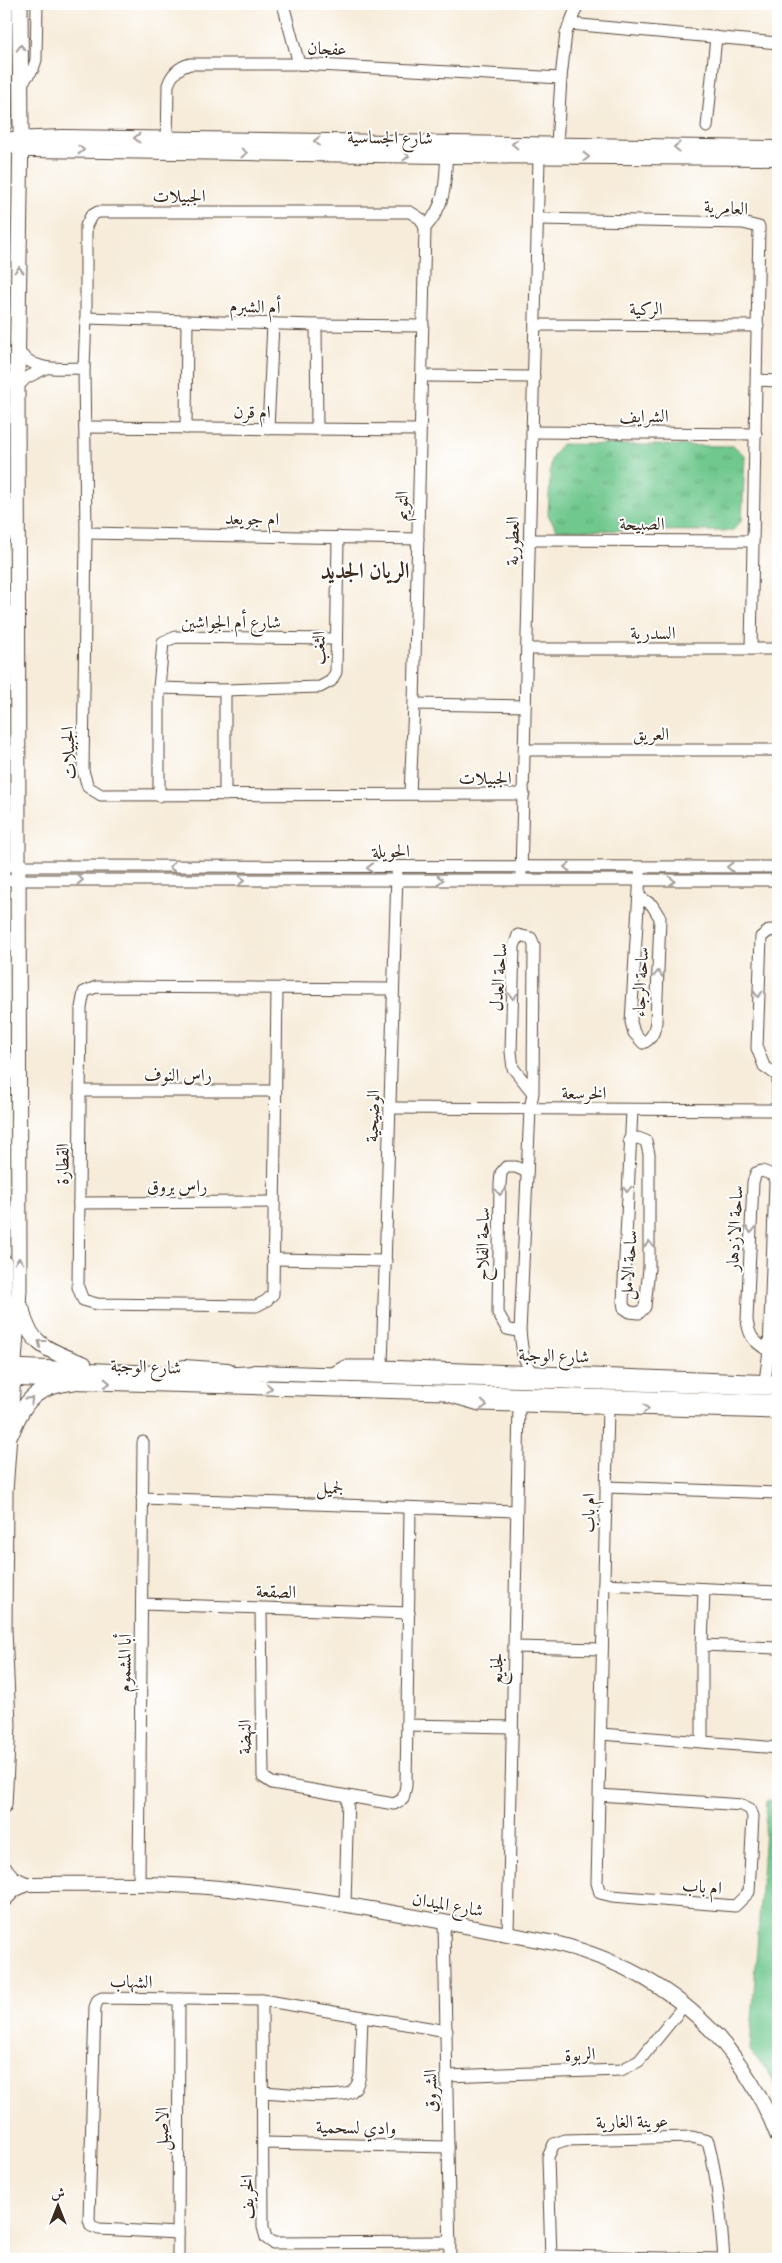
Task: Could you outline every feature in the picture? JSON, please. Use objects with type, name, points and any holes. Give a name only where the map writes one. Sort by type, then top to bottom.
[{"type":"main road","points":[[4,124],[5,4]]},
{"type":"main road","points":[[7,1367],[19,1290],[11,873],[22,83],[20,4]]},
{"type":"main road","points":[[4,1262],[8,1442],[4,1490],[4,1629],[8,1725],[4,1805]]},
{"type":"main road","points":[[19,1290],[27,1329],[36,1341],[53,1352],[84,1364]]},
{"type":"main road","points":[[7,1367],[210,1376],[264,1373]]},
{"type":"main road","points":[[8,1442],[18,1416],[26,1403],[36,1393],[48,1387],[74,1382]]},
{"type":"street","points":[[22,83],[33,69],[36,60],[37,4]]},
{"type":"street","points":[[283,4],[298,64]]},
{"type":"street","points":[[558,145],[561,78],[566,33],[578,4]]},
{"type":"street","points":[[570,24],[778,43]]},
{"type":"street","points":[[707,127],[716,37]]},
{"type":"street","name":"عفجان","points":[[167,145],[168,85],[171,77],[179,69],[190,64],[298,64],[561,78]]},
{"type":"street","name":"شارع الجساسية","points":[[4,141],[21,143],[446,150],[539,157],[778,158]]},
{"type":"street","name":"شارع الجساسية","points":[[446,150],[558,145],[778,148]]},
{"type":"street","points":[[423,223],[434,219],[442,201],[446,150]]},
{"type":"street","name":"العطورية","points":[[522,880],[539,157]]},
{"type":"street","name":"الجبيلات","points":[[423,223],[410,212],[98,212],[91,216],[86,226],[84,368],[86,533],[83,771],[88,787],[101,795],[524,794]]},
{"type":"street","name":"العامرية","points":[[538,219],[743,223],[759,227],[751,649]]},
{"type":"street","name":"التويم","points":[[410,794],[423,376],[423,223]]},
{"type":"street","name":"أم الشبرم","points":[[86,318],[316,326],[423,326]]},
{"type":"street","points":[[186,428],[187,321]]},
{"type":"street","points":[[268,429],[273,324]]},
{"type":"street","name":"الركية","points":[[535,324],[758,326]]},
{"type":"street","points":[[316,326],[317,429]]},
{"type":"street","points":[[17,350],[25,360],[36,366],[84,368]]},
{"type":"street","points":[[17,387],[26,378],[48,368]]},
{"type":"street","points":[[423,376],[534,377]]},
{"type":"street","points":[[757,380],[778,381]]},
{"type":"street","name":"ام قرن","points":[[85,427],[420,430]]},
{"type":"street","name":"الشرايف","points":[[532,432],[756,434]]},
{"type":"street","name":"ام جويعد","points":[[86,533],[418,539]]},
{"type":"street","name":"الثغب","points":[[160,688],[225,690],[320,688],[327,685],[336,672],[338,537]]},
{"type":"street","name":"الصبيحة","points":[[530,540],[754,541]]},
{"type":"street","name":"شارع أم الجواشين","points":[[159,796],[162,642],[167,639],[335,639]]},
{"type":"street","name":"السدرية","points":[[527,649],[778,649]]},
{"type":"street","points":[[225,690],[225,795]]},
{"type":"street","points":[[414,704],[525,706]]},
{"type":"street","name":"العريق","points":[[525,750],[778,750]]},
{"type":"street","points":[[196,867],[196,880]]},
{"type":"street","name":"الحويلة","points":[[11,873],[196,867],[778,867]]},
{"type":"street","name":"الوضيحية","points":[[382,1366],[397,868]]},
{"type":"street","name":"ساحة الرجاء","points":[[640,868],[640,897],[631,1022],[634,1033],[643,1042],[650,1039],[654,1033],[656,1022],[660,918],[652,905],[640,897]]},
{"type":"street","name":"الحويلة","points":[[11,873],[196,880],[778,880]]},
{"type":"street","points":[[778,932],[770,930],[761,937],[757,1048],[764,1066],[778,1074],[778,1110]]},
{"type":"street","name":"ساحة العدل","points":[[530,1109],[533,1093],[534,946],[531,938],[518,935],[514,948],[512,1068],[533,1093]]},
{"type":"street","name":"القطارة","points":[[277,989],[273,1294],[266,1301],[256,1306],[97,1304],[83,1300],[78,1288],[81,1008],[84,992],[96,987],[393,990]]},
{"type":"street","name":"راس النوف","points":[[81,1091],[276,1092]]},
{"type":"street","name":"الخرسعة","points":[[390,1108],[778,1110]]},
{"type":"street","points":[[530,1109],[520,1332],[521,1348],[531,1373]]},
{"type":"street","name":"ساحة الامل","points":[[629,1140],[638,1138],[646,1141],[649,1154],[649,1268],[645,1307],[639,1313],[630,1312],[624,1308],[623,1302],[629,1140],[632,1110]]},
{"type":"street","name":"ساحة الفلاح","points":[[520,1332],[507,1329],[498,1313],[500,1184],[502,1172],[506,1167],[516,1167],[527,1172]]},
{"type":"street","name":"ساحة الازدهار","points":[[765,1381],[768,1351],[775,1263],[775,1182],[773,1175],[762,1171],[756,1173],[752,1182],[747,1320],[748,1333],[758,1345],[768,1351]]},
{"type":"street","name":"راس بروق","points":[[79,1203],[274,1202]]},
{"type":"street","points":[[273,1259],[386,1261]]},
{"type":"street","points":[[509,1372],[517,1361],[521,1348]]},
{"type":"street","name":"شارع الوجبة","points":[[7,1367],[84,1364],[209,1368],[264,1373],[778,1388]]},
{"type":"street","name":"شارع الوجبة","points":[[331,1374],[345,1366],[382,1366],[778,1381]]},
{"type":"street","name":"شارع الوجبة","points":[[7,1367],[74,1382],[778,1402]]},
{"type":"street","name":"شارع الوجبة","points":[[437,1393],[479,1405],[778,1413]]},
{"type":"street","name":"لجذيع","points":[[508,1934],[519,1406]]},
{"type":"street","name":"ام باب","points":[[599,1795],[742,1805],[750,1809],[753,1816],[748,1892],[734,1906],[612,1896],[600,1893],[597,1884],[599,1795],[601,1734],[608,1407]]},
{"type":"street","name":"أبا المشموم","points":[[139,1884],[143,1442]]},
{"type":"street","points":[[606,1487],[778,1493]]},
{"type":"street","name":"لجميل","points":[[142,1498],[516,1511]]},
{"type":"street","name":"النهضة","points":[[261,1609],[263,1778],[272,1783],[394,1804],[403,1799],[406,1786],[410,1508]]},
{"type":"street","points":[[604,1584],[778,1592]]},
{"type":"street","points":[[702,1740],[704,1589]]},
{"type":"street","name":"الصقعة","points":[[142,1604],[409,1613]]},
{"type":"street","points":[[702,1645],[778,1648]]},
{"type":"street","points":[[514,1647],[602,1650]]},
{"type":"street","points":[[407,1725],[512,1727]]},
{"type":"street","points":[[601,1734],[702,1740],[778,1748]]},
{"type":"street","points":[[345,1904],[348,1796]]},
{"type":"street","points":[[4,1868],[12,1878],[26,1884]]},
{"type":"street","points":[[4,1900],[14,1890],[26,1884]]},
{"type":"street","name":"شارع الميدان","points":[[26,1884],[139,1884],[218,1888],[345,1904],[508,1934],[582,1950],[631,1970],[659,1986],[685,2004],[712,2029],[737,2059],[756,2090],[778,2137]]},
{"type":"street","name":"الشروق","points":[[444,1922],[450,2259]]},
{"type":"street","name":"الشهاب","points":[[178,2233],[99,2229],[91,2226],[89,2220],[94,2007],[98,2000],[102,1998],[262,2000],[447,2031]]},
{"type":"street","name":"الاصيل","points":[[178,2259],[179,1999]]},
{"type":"street","name":"الخريف","points":[[262,2000],[264,2227],[266,2238],[273,2243],[450,2242]]},
{"type":"street","name":"الربوة","points":[[447,2076],[621,2070],[639,2061],[685,2004]]},
{"type":"street","points":[[264,2092],[338,2096],[352,2092],[358,2083],[360,2075],[362,2017]]},
{"type":"street","name":"عوينة الغارية","points":[[551,2258],[548,2156],[554,2144],[565,2140],[692,2137],[708,2141],[714,2163],[721,2211],[724,2259]]},
{"type":"street","name":"وادي لسحمية","points":[[264,2143],[448,2147]]},
{"type":"street","points":[[551,2258],[724,2259]]},
{"type":"green space","points":[[561,444],[734,446],[745,456],[742,520],[732,531],[557,530],[548,515],[551,460]]},
{"type":"green space","points":[[767,1801],[778,1802],[778,2090],[767,2070],[750,2051]]},
{"type":"district","name":"الريان الجديد","points":[[365,570]]}]
